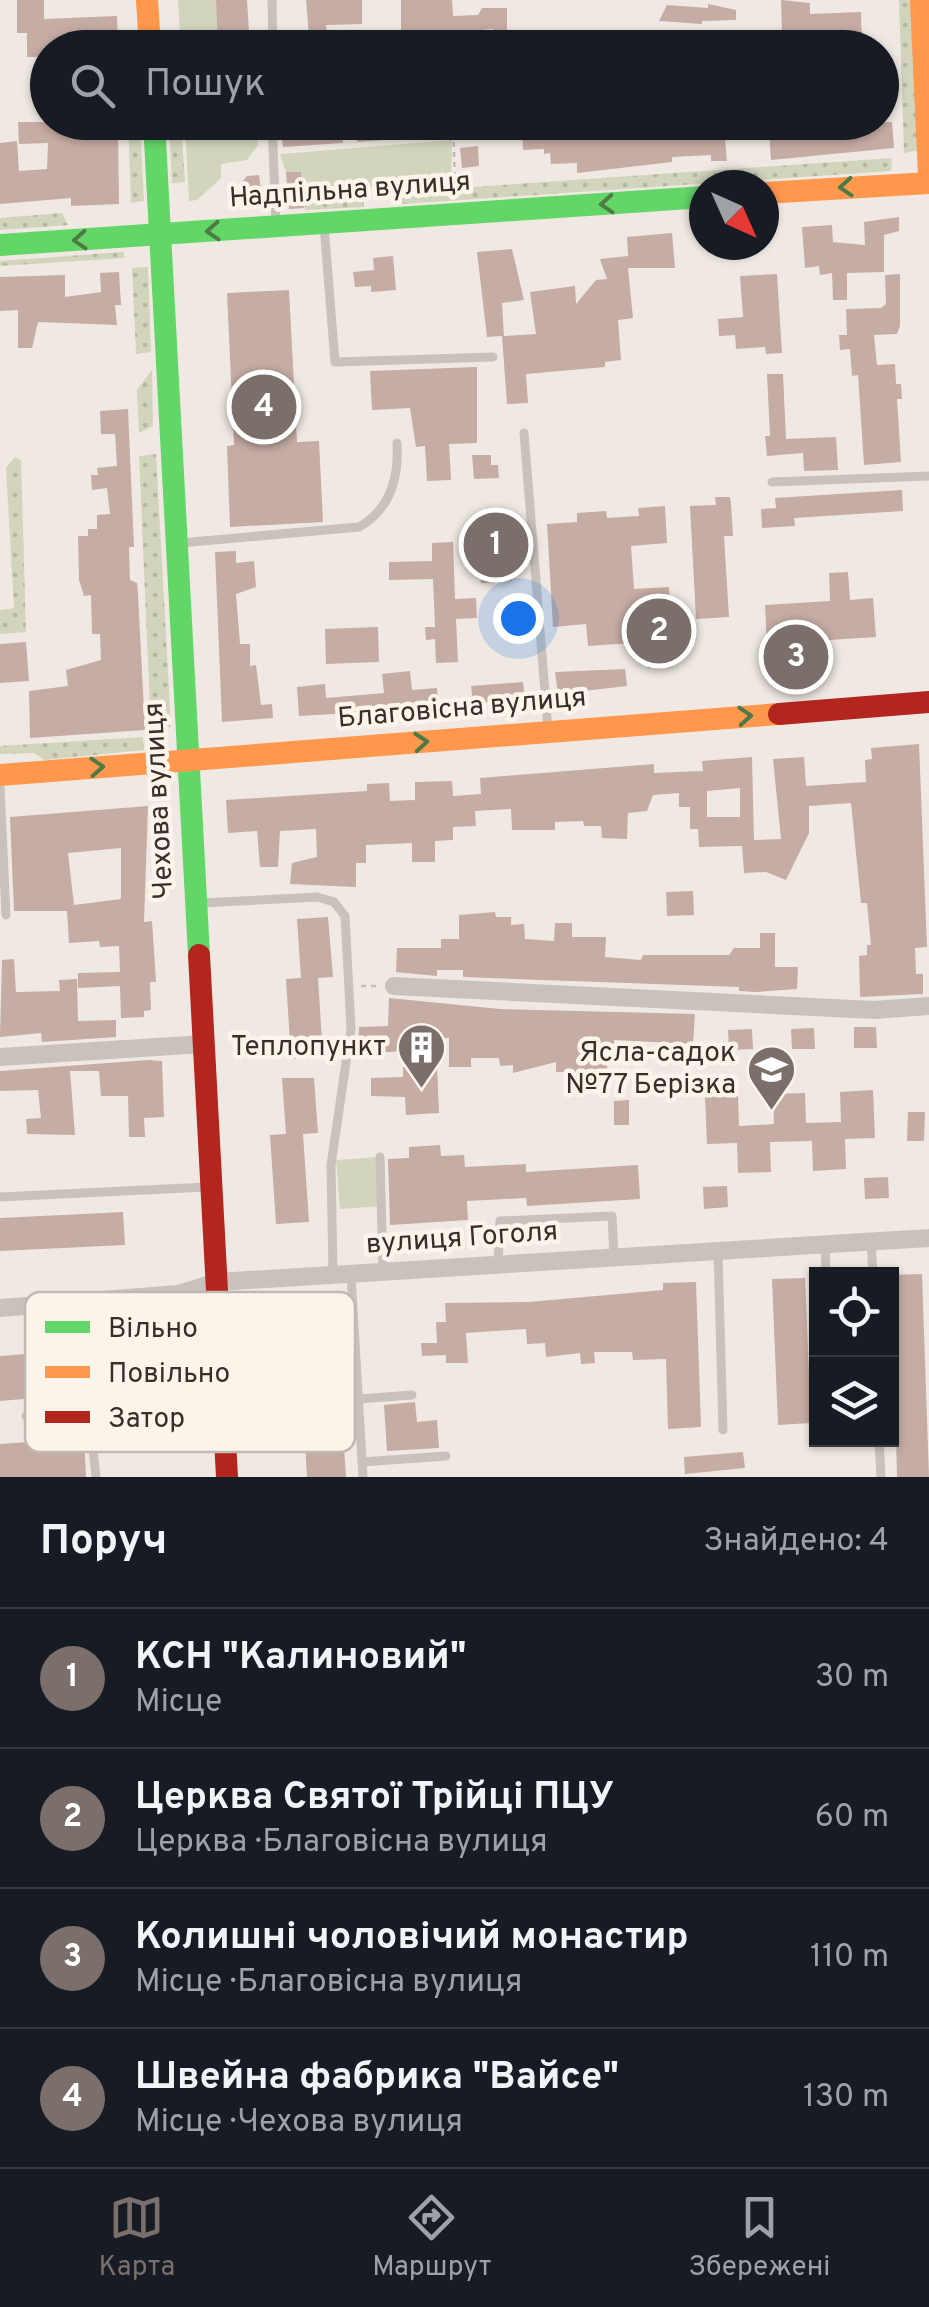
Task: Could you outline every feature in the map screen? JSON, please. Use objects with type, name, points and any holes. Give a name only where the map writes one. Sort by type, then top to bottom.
[{"type":"main road","points":[[147,0],[149,30]]},
{"type":"main road","points":[[779,192],[929,180],[921,0]]},
{"type":"main road","name":"Чехова вулиця","points":[[155,140],[218,1292]]},
{"type":"main road","name":"Надпільна вулиця","points":[[0,246],[689,198]]},
{"type":"main road","name":"Благовісна вулиця","points":[[0,775],[929,702]]},
{"type":"main road","name":"Чехова вулиця","points":[[226,1452],[227,1477]]},
{"type":"street","points":[[394,986],[874,1010],[929,1006]]},
{"type":"street","points":[[0,1057],[204,1044]]},
{"type":"street","name":"вулиця Гоголя","points":[[184,1292],[217,1282],[929,1238]]},
{"type":"street","name":"вулиця Гоголя","points":[[0,1308],[25,1306]]},
{"type":"lane","points":[[272,0],[273,30]]},
{"type":"lane","points":[[273,140],[276,226]]},
{"type":"lane","points":[[324,223],[335,362],[493,357]]},
{"type":"lane","points":[[524,433],[548,732]]},
{"type":"lane","points":[[178,543],[359,527],[374,516],[396,484],[398,443]]},
{"type":"lane","points":[[772,482],[929,476]]},
{"type":"lane","points":[[0,787],[6,915]]},
{"type":"lane","points":[[194,903],[317,897],[334,902],[347,924],[351,1028],[332,1165],[344,1292]]},
{"type":"lane","points":[[380,1157],[383,1272]]},
{"type":"lane","points":[[0,1197],[210,1187]]},
{"type":"lane","points":[[498,1264],[500,1221],[612,1216],[614,1257]]},
{"type":"lane","points":[[872,1242],[873,1267]]},
{"type":"lane","points":[[825,1244],[826,1267]]},
{"type":"lane","points":[[718,1251],[722,1430]]},
{"type":"lane","points":[[355,1375],[362,1477]]},
{"type":"lane","points":[[358,1398],[412,1395]]},
{"type":"lane","points":[[879,1447],[881,1477]]},
{"type":"lane","points":[[93,1452],[96,1477]]},
{"type":"lane","points":[[362,1462],[446,1456]]},
{"type":"path","points":[[453,140],[454,184]]},
{"type":"path","points":[[350,986],[394,986]]},
{"type":"green space","points":[[178,0],[216,0],[217,30],[180,30]]},
{"type":"green space","points":[[899,0],[913,0],[919,150],[904,153]]},
{"type":"green space","points":[[129,140],[141,140],[144,201],[131,203]]},
{"type":"green space","points":[[170,140],[182,140],[185,182],[172,183]]},
{"type":"green space","points":[[186,140],[257,140],[247,160],[221,164],[221,178],[197,200],[189,201]]},
{"type":"green space","points":[[452,140],[451,182],[302,192],[301,173],[286,172],[280,154]]},
{"type":"green space","points":[[892,158],[891,171],[779,179],[779,170],[719,170]]},
{"type":"green space","points":[[689,172],[689,185],[402,204],[401,192]]},
{"type":"green space","points":[[363,195],[364,207],[305,210],[304,199]]},
{"type":"green space","points":[[62,213],[68,225],[0,230],[0,218]]},
{"type":"green space","points":[[123,252],[125,258],[0,266],[0,261]]},
{"type":"green space","points":[[148,267],[151,352],[136,354],[132,268]]},
{"type":"green space","points":[[152,370],[153,426],[139,433],[137,390]]},
{"type":"green space","points":[[156,454],[171,727],[151,730],[139,456]]},
{"type":"green space","points":[[15,457],[21,460],[26,632],[0,634],[0,610],[14,608],[6,468]]},
{"type":"green space","points":[[143,737],[144,750],[44,760],[35,753],[0,754],[0,746]]},
{"type":"green space","points":[[380,1157],[383,1206],[340,1209],[336,1160]]},
{"type":"building","points":[[17,0],[44,0],[44,19],[117,16],[117,30],[30,30],[30,57],[27,33],[17,33]]},
{"type":"building","points":[[216,0],[247,0],[249,30],[217,30]]},
{"type":"building","points":[[306,0],[362,0],[362,24],[326,25],[327,30],[308,30]]},
{"type":"building","points":[[401,0],[452,0],[453,16],[478,15],[482,8],[507,8],[507,30],[401,30]]},
{"type":"building","points":[[781,0],[810,3],[810,14],[861,12],[862,30],[782,30]]},
{"type":"building","points":[[708,4],[736,10],[736,20],[702,24],[659,21],[667,5],[708,8]]},
{"type":"building","points":[[18,122],[30,122],[30,140],[118,140],[119,204],[71,206],[71,198],[0,204],[0,143],[17,141],[19,171],[47,169],[48,143],[19,144]]},
{"type":"building","points":[[282,140],[343,143],[283,147]]},
{"type":"building","points":[[522,140],[725,140],[727,161],[711,161],[711,155],[672,157],[672,162],[577,173],[577,163],[551,164],[550,153],[544,154],[544,149],[523,150]]},
{"type":"building","points":[[770,140],[893,140],[894,148],[771,160]]},
{"type":"building","points":[[478,146],[479,166],[462,168],[460,148]]},
{"type":"building","points":[[286,172],[301,172],[304,208],[289,209]]},
{"type":"building","points":[[259,175],[261,190],[243,197],[241,183],[247,176]]},
{"type":"building","points":[[899,217],[899,231],[884,235],[884,272],[847,273],[847,300],[833,300],[832,273],[820,275],[819,266],[805,268],[802,227],[832,225],[833,242],[865,245],[864,222]]},
{"type":"building","points":[[672,233],[675,268],[628,268],[633,318],[618,320],[621,360],[605,362],[605,367],[526,374],[528,403],[507,404],[502,336],[487,337],[477,252],[512,249],[524,300],[502,303],[504,336],[536,334],[530,292],[575,286],[576,304],[596,280],[607,279],[600,259],[628,256],[627,237]]},
{"type":"building","points":[[393,256],[396,290],[371,292],[371,286],[355,287],[353,272],[374,270],[373,258]]},
{"type":"building","points":[[119,272],[121,305],[115,305],[117,325],[38,322],[32,348],[18,348],[18,310],[0,311],[0,277],[65,275],[65,297],[101,292],[100,273]]},
{"type":"building","points":[[777,274],[782,353],[766,354],[765,347],[736,349],[735,335],[719,336],[718,319],[743,317],[740,276]]},
{"type":"building","points":[[900,274],[897,334],[874,335],[877,365],[895,364],[896,384],[901,384],[902,399],[897,399],[901,462],[864,465],[858,375],[852,376],[850,349],[840,350],[839,335],[847,335],[846,309],[881,308],[886,304],[885,275]]},
{"type":"building","points":[[289,290],[297,442],[319,441],[323,522],[230,527],[227,446],[234,445],[227,293]]},
{"type":"building","points":[[477,367],[477,443],[449,444],[451,480],[427,481],[425,446],[416,447],[410,408],[372,410],[370,371]]},
{"type":"building","points":[[767,374],[783,374],[786,439],[836,437],[838,470],[804,471],[803,453],[767,456]]},
{"type":"building","points":[[128,409],[134,547],[129,547],[130,580],[137,583],[145,730],[30,738],[29,691],[68,686],[66,670],[101,660],[100,634],[92,634],[91,595],[84,596],[79,580],[78,536],[88,536],[88,529],[97,529],[97,515],[110,514],[107,488],[92,490],[91,475],[98,475],[97,468],[117,466],[115,434],[101,434],[100,411]]},
{"type":"building","points":[[472,455],[491,455],[491,465],[498,465],[499,478],[474,479]]},
{"type":"building","points":[[902,490],[903,511],[794,518],[795,526],[762,528],[761,509],[776,508],[775,498]]},
{"type":"building","points":[[715,497],[730,497],[731,504],[733,536],[724,536],[729,617],[696,619],[690,506],[716,505]]},
{"type":"building","points":[[665,506],[667,543],[631,546],[634,589],[669,587],[673,667],[648,668],[647,642],[588,646],[586,624],[553,627],[547,524],[577,522],[577,513],[606,511],[607,518],[639,516],[638,508]]},
{"type":"building","points":[[508,515],[512,581],[481,583],[477,517]]},
{"type":"building","points":[[453,542],[455,599],[476,598],[477,618],[456,619],[458,662],[436,663],[435,639],[426,640],[425,627],[435,627],[433,579],[389,580],[389,562],[432,561],[432,543]]},
{"type":"building","points":[[236,551],[236,563],[254,561],[256,587],[236,594],[240,644],[250,644],[250,666],[256,665],[261,705],[272,704],[273,718],[222,722],[215,552]]},
{"type":"building","points":[[848,572],[850,600],[873,598],[876,637],[767,644],[765,605],[830,601],[829,573]]},
{"type":"building","points":[[378,627],[379,662],[326,664],[325,629]]},
{"type":"building","points":[[26,642],[29,681],[0,683],[0,644]]},
{"type":"building","points":[[625,669],[627,686],[558,694],[555,672]]},
{"type":"building","points":[[410,671],[412,690],[437,688],[438,708],[299,716],[297,687],[325,684],[326,698],[384,693],[382,674]]},
{"type":"building","points":[[523,682],[525,698],[473,704],[471,686]]},
{"type":"building","points":[[919,744],[927,947],[915,948],[916,974],[923,974],[923,994],[860,997],[859,956],[867,955],[867,945],[871,945],[867,903],[861,903],[851,803],[809,806],[809,833],[786,880],[766,872],[744,873],[742,846],[699,847],[698,829],[690,829],[690,807],[679,807],[679,793],[653,795],[647,811],[628,813],[627,839],[602,838],[601,826],[584,826],[583,821],[555,822],[555,830],[512,830],[511,809],[475,811],[476,826],[453,827],[453,840],[435,841],[435,862],[412,862],[412,843],[366,845],[366,863],[356,863],[356,887],[290,884],[292,863],[317,857],[316,829],[280,831],[278,867],[260,867],[257,831],[228,833],[226,800],[367,791],[367,784],[389,783],[390,801],[415,800],[415,782],[452,781],[453,796],[481,794],[480,778],[654,764],[654,773],[703,771],[702,761],[752,757],[754,840],[781,839],[773,759],[804,757],[806,786],[866,782],[865,760],[872,759],[871,748]],"holes":[[[740,788],[740,817],[707,817],[707,791]]]},
{"type":"building","points":[[148,806],[144,922],[152,921],[156,982],[150,982],[151,1010],[144,1011],[144,1017],[121,1018],[120,986],[78,988],[78,973],[120,972],[119,946],[100,947],[99,941],[69,943],[67,911],[14,911],[10,817]],"holes":[[[121,848],[121,899],[74,905],[68,853]]]},
{"type":"building","points":[[693,891],[694,915],[667,916],[666,892]]},
{"type":"building","points":[[495,912],[496,917],[511,917],[511,925],[524,924],[525,939],[554,941],[555,923],[572,923],[572,937],[606,937],[605,957],[641,960],[643,955],[729,955],[734,948],[760,948],[760,933],[775,933],[775,967],[798,967],[797,989],[756,992],[739,991],[739,987],[463,977],[463,970],[437,970],[437,976],[396,972],[397,948],[441,948],[441,939],[459,939],[459,915]]},
{"type":"building","points":[[328,917],[333,977],[318,978],[323,1057],[291,1059],[286,979],[301,978],[297,919]]},
{"type":"building","points":[[14,959],[16,992],[60,991],[59,980],[77,979],[78,1021],[116,1020],[116,1037],[42,1042],[41,1033],[0,1037],[2,960]]},
{"type":"building","points":[[389,998],[500,1009],[695,1014],[693,1044],[614,1040],[614,1052],[608,1052],[607,1071],[603,1071],[603,1087],[587,1087],[587,1072],[556,1072],[556,1062],[513,1073],[513,1065],[500,1066],[499,1058],[471,1058],[471,1067],[449,1067],[449,1038],[404,1038],[404,1051],[358,1054],[359,1027],[388,1026]]},
{"type":"building","points":[[854,1027],[876,1027],[877,1048],[854,1048]]},
{"type":"building","points":[[814,1028],[815,1049],[792,1049],[791,1029]]},
{"type":"building","points":[[752,1029],[753,1049],[729,1050],[728,1030]]},
{"type":"building","points":[[162,1061],[164,1117],[144,1118],[145,1137],[129,1137],[128,1096],[101,1096],[99,1071],[70,1071],[75,1135],[27,1134],[26,1119],[41,1118],[38,1090],[0,1091],[0,1071]]},
{"type":"building","name":"Теплопункт","points":[[437,1065],[439,1113],[406,1115],[405,1097],[371,1096],[371,1078],[403,1077],[403,1067]]},
{"type":"building","points":[[282,1078],[314,1078],[318,1133],[303,1134],[309,1222],[276,1224],[270,1135],[286,1134]]},
{"type":"building","points":[[873,1090],[875,1138],[845,1139],[846,1169],[813,1171],[812,1141],[770,1142],[771,1172],[738,1173],[737,1143],[707,1144],[705,1097],[738,1096],[739,1126],[774,1124],[773,1094],[805,1093],[806,1123],[841,1122],[840,1092]]},
{"type":"building","points":[[629,1100],[629,1125],[614,1125],[614,1101]]},
{"type":"building","points":[[908,1112],[925,1112],[924,1141],[907,1141]]},
{"type":"building","points":[[440,1145],[441,1156],[464,1155],[465,1167],[526,1164],[526,1172],[638,1165],[640,1199],[527,1206],[526,1198],[467,1201],[468,1220],[390,1225],[388,1159],[409,1158],[409,1147]]},
{"type":"building","points":[[888,1177],[889,1198],[865,1199],[864,1178]]},
{"type":"building","points":[[727,1186],[728,1207],[704,1209],[703,1187]]},
{"type":"building","points":[[123,1212],[125,1245],[0,1251],[0,1218]]},
{"type":"building","points":[[922,1274],[929,1477],[897,1477],[899,1275]]},
{"type":"building","points":[[805,1278],[809,1423],[778,1425],[772,1279]]},
{"type":"building","points":[[696,1282],[701,1427],[668,1429],[666,1359],[633,1360],[632,1352],[594,1352],[595,1363],[581,1364],[580,1353],[546,1357],[545,1343],[527,1344],[526,1329],[466,1333],[468,1363],[446,1363],[446,1355],[422,1356],[421,1343],[437,1343],[436,1322],[446,1322],[445,1303],[529,1302],[663,1290],[663,1283]]},
{"type":"building","points":[[25,1354],[25,1399],[0,1401],[0,1356]]},
{"type":"building","points":[[415,1402],[417,1422],[437,1420],[439,1448],[387,1451],[384,1405]]},
{"type":"building","points":[[25,1442],[25,1452],[85,1452],[86,1477],[0,1477],[0,1444]]},
{"type":"building","points":[[306,1452],[344,1452],[346,1477],[307,1477]]},
{"type":"building","points":[[743,1452],[745,1468],[685,1474],[684,1457]]},
{"type":"traffic: fast","points":[[155,140],[199,955]]},
{"type":"traffic: fast","points":[[0,245],[689,198]]},
{"type":"traffic: slow","points":[[147,0],[149,30]]},
{"type":"traffic: slow","points":[[921,0],[929,176]]},
{"type":"traffic: slow","points":[[779,192],[929,183]]},
{"type":"traffic: slow","points":[[0,775],[779,714]]},
{"type":"traffic: jam","points":[[779,714],[929,702]]},
{"type":"traffic: jam","points":[[199,955],[217,1292]]},
{"type":"traffic: jam","points":[[226,1452],[227,1477]]},
{"type":"place","name":"Швейна фабрика \"Вайсе\"","points":[[264,407]]},
{"type":"place","name":"КСН \"Калиновий\"","points":[[496,545]]},
{"type":"place","name":"Церква Святої Трійці ПЦУ","points":[[659,631]]},
{"type":"place","name":"Колишні чоловічий монастир","points":[[796,657]]},
{"type":"place","name":"Теплопункт","points":[[421,1090]]},
{"type":"place","name":"Ясла-садок №77 Берізка","points":[[771,1112]]}]
